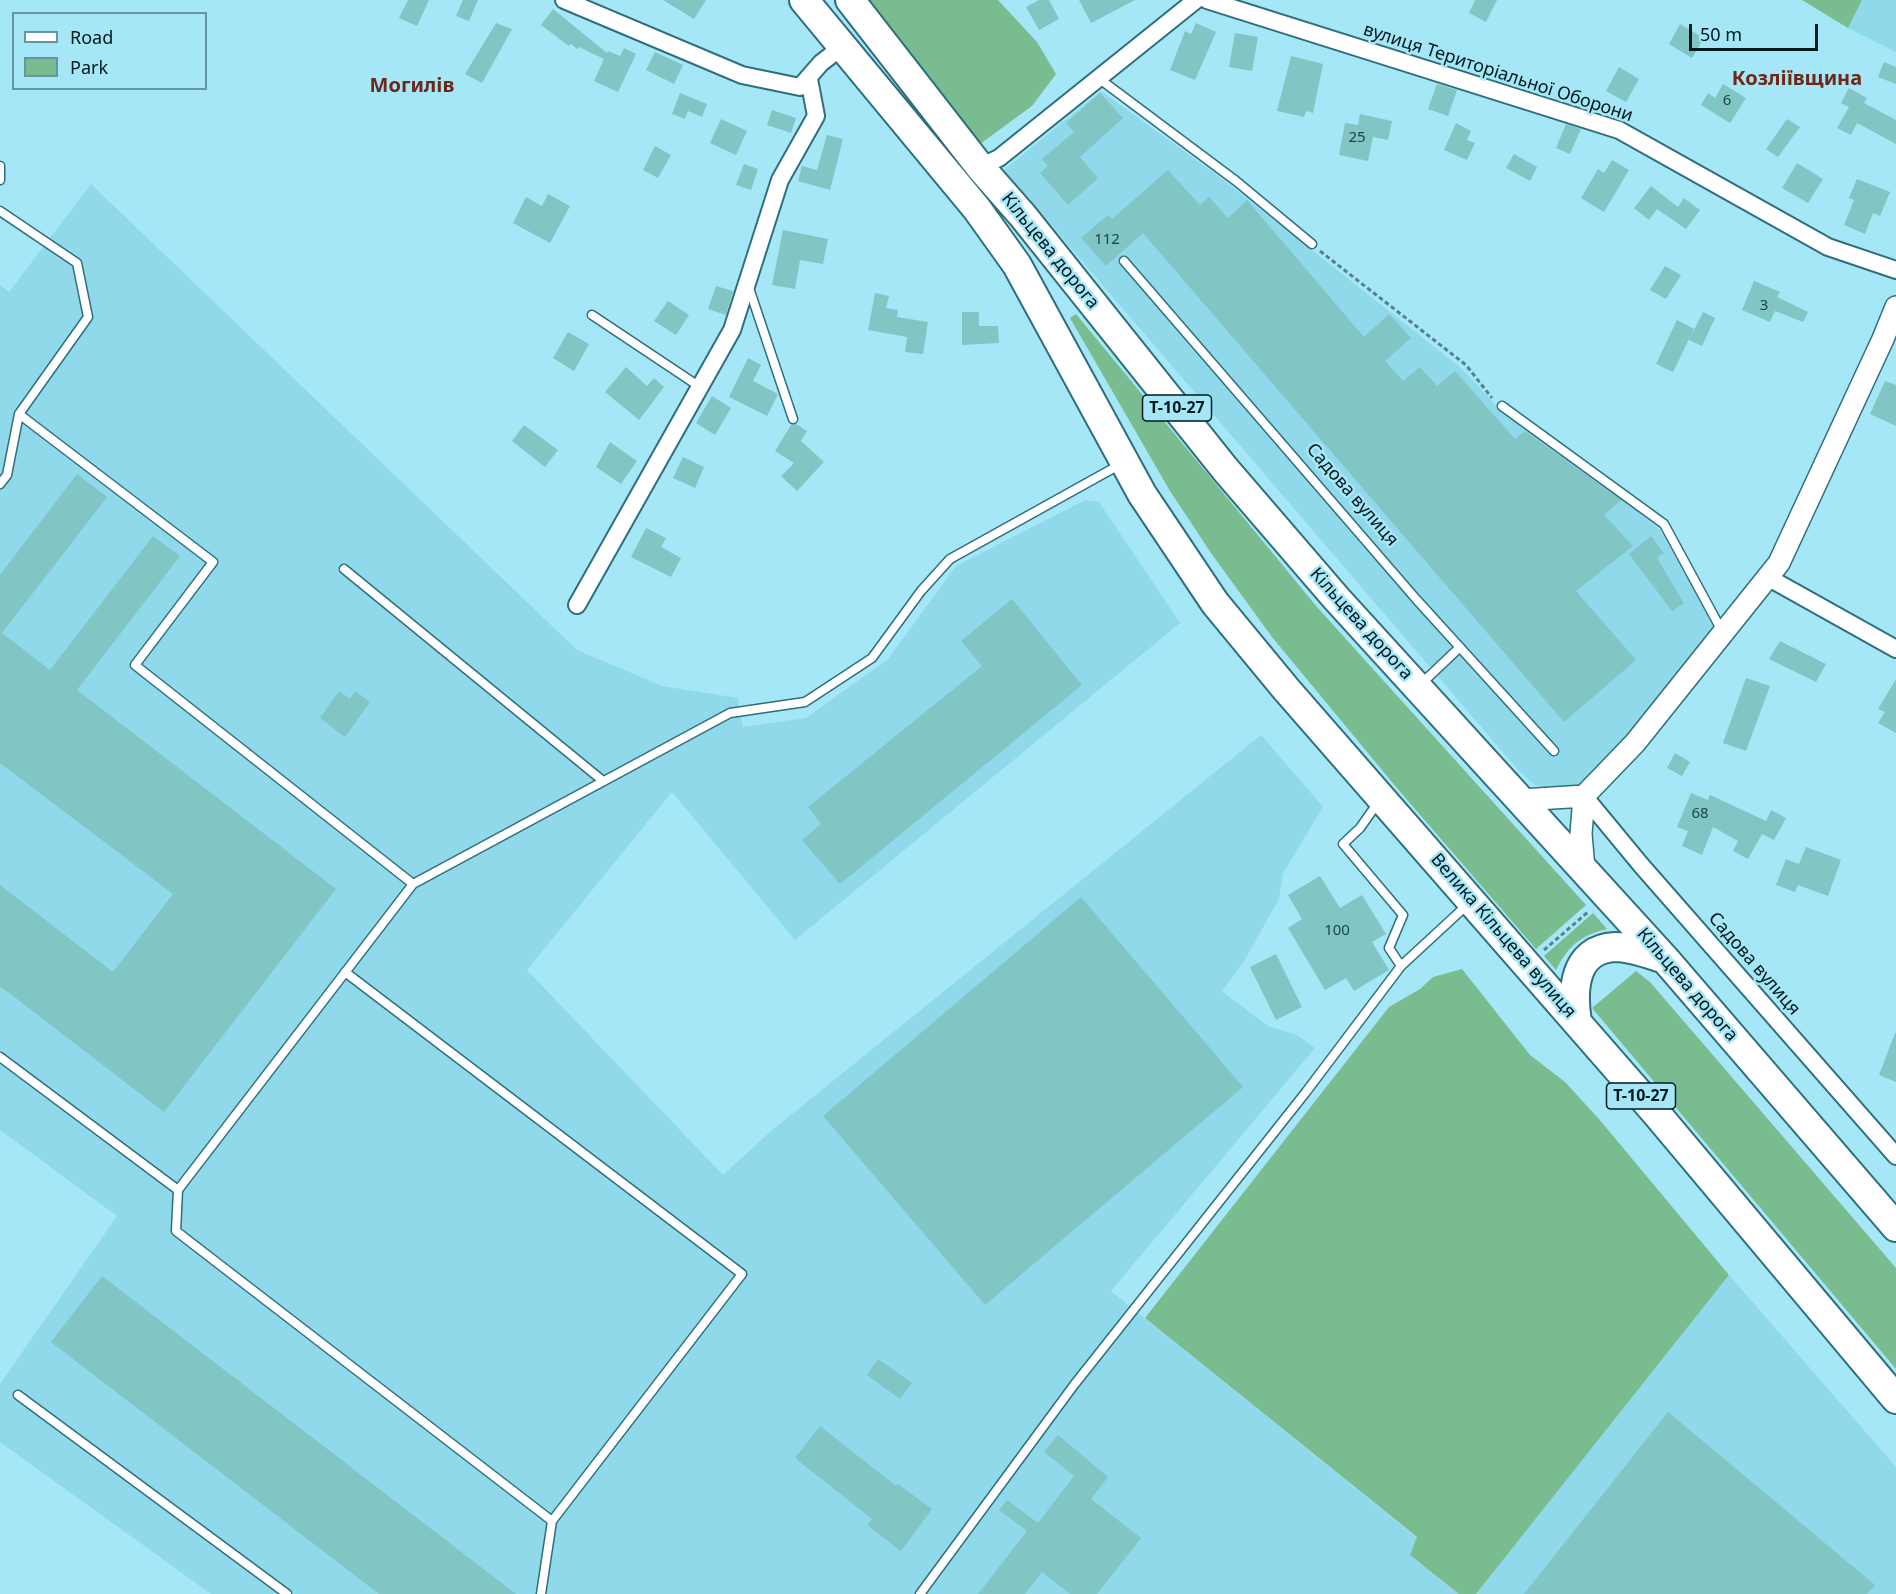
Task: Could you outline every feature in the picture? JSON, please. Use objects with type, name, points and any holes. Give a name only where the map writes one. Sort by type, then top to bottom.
[{"type":"highway","name":"Кільцева дорога","points":[[804,0],[977,209],[1017,265],[1124,463]]},
{"type":"highway","name":"Кільцева дорога","points":[[850,0],[980,167],[1023,216],[1225,469],[1417,687],[1665,959],[1893,1220]]},
{"type":"highway","name":"Велика Кільцева вулиця","points":[[1124,463],[1158,520],[1215,603],[1286,689],[1577,1022],[1896,1399]]},
{"type":"highway","points":[[1577,1022],[1574,983],[1579,970],[1595,954],[1615,947],[1665,959]]},
{"type":"street","points":[[564,0],[742,75],[800,87],[809,80],[821,63],[843,46]]},
{"type":"street","points":[[980,167],[999,158],[1096,77],[1196,0]]},
{"type":"street","name":"вулиця Територіальної Оборони","points":[[1207,0],[1619,130],[1828,247],[1896,270]]},
{"type":"street","points":[[577,605],[732,330],[780,180],[816,116],[809,80]]},
{"type":"street","points":[[1584,869],[1581,834],[1584,796],[1635,743],[1769,578],[1793,537],[1896,307]]},
{"type":"street","points":[[1769,578],[1896,649]]},
{"type":"street","points":[[1522,800],[1584,796]]},
{"type":"street","name":"Садова вулиця","points":[[1584,796],[1641,866],[1896,1156]]},
{"type":"lane","points":[[1096,77],[1236,181],[1312,244]]},
{"type":"lane","points":[[0,168],[0,180]]},
{"type":"lane","points":[[0,211],[77,263],[88,317],[19,414],[7,475],[0,484]]},
{"type":"lane","name":"Садова вулиця","points":[[1124,261],[1416,599],[1554,751]]},
{"type":"lane","points":[[747,282],[793,419]]},
{"type":"lane","points":[[592,315],[700,387]]},
{"type":"lane","points":[[1502,406],[1664,524],[1724,634]]},
{"type":"lane","points":[[19,414],[213,562],[135,665],[413,884]]},
{"type":"lane","points":[[552,1521],[176,1231],[178,1190],[413,884],[730,713],[805,702],[872,658],[921,591],[950,559],[1124,463]]},
{"type":"lane","points":[[344,569],[603,782]]},
{"type":"lane","points":[[1417,687],[1460,647]]},
{"type":"lane","points":[[1382,797],[1360,828],[1343,844],[1403,915],[1389,948],[1401,966]]},
{"type":"lane","points":[[920,1594],[1074,1385],[1306,1092],[1401,966],[1472,901]]},
{"type":"lane","points":[[345,972],[742,1274],[552,1521],[541,1594]]},
{"type":"lane","points":[[0,1057],[178,1190]]},
{"type":"lane","points":[[18,1395],[287,1594]]},
{"type":"path","points":[[1312,244],[1466,365],[1502,406]]},
{"type":"path","points":[[1542,951],[1588,912]]},
{"type":"shaded area","points":[[1862,0],[1896,0],[1896,52],[1848,28]]},
{"type":"shaded area","points":[[1101,91],[1221,178],[1461,368],[1504,414],[1617,494],[1660,530],[1715,626],[1617,752],[1589,779],[1575,788],[1557,791],[1535,785],[1519,771],[1004,170]]},
{"type":"shaded area","points":[[91,184],[577,650],[662,686],[738,698],[743,727],[806,718],[888,659],[956,566],[1085,500],[1099,502],[1180,623],[795,940],[672,792],[527,970],[723,1175],[771,1131],[1261,735],[1323,807],[1283,873],[1279,899],[1243,963],[1222,991],[1268,1026],[1297,1035],[1315,1048],[1111,1291],[1417,1538],[1410,1555],[1459,1594],[211,1594],[0,1442],[0,1384],[117,1216],[0,1130],[0,285],[9,292]]},
{"type":"shaded area","points":[[1729,1275],[1896,1467],[1896,1594],[1476,1594]]},
{"type":"green space","points":[[866,0],[998,0],[1037,42],[1056,74],[1032,106],[980,144]]},
{"type":"green space","points":[[1802,0],[1862,0],[1848,28]]},
{"type":"green space","points":[[1076,314],[1317,607],[1586,905],[1536,949],[1396,787],[1272,637],[1211,553],[1170,491],[1070,318]]},
{"type":"green space","points":[[1593,913],[1607,929],[1576,943],[1565,954],[1556,970],[1544,956]]},
{"type":"green space","points":[[1462,969],[1530,1055],[1565,1082],[1599,1119],[1729,1275],[1476,1594],[1459,1594],[1410,1555],[1417,1537],[1145,1318],[1389,1007],[1420,989],[1433,977]]},
{"type":"green space","points":[[1636,971],[1650,982],[1896,1268],[1896,1369],[1592,1008]]},
{"type":"building","points":[[408,0],[429,0],[417,26],[399,18]]},
{"type":"building","points":[[463,0],[478,0],[469,21],[456,16]]},
{"type":"building","points":[[663,0],[706,0],[694,19]]},
{"type":"building","points":[[1039,0],[1049,0],[1059,19],[1039,30],[1026,7]]},
{"type":"building","points":[[1079,0],[1135,0],[1091,23]]},
{"type":"building","points":[[1475,0],[1497,0],[1486,22],[1469,13]]},
{"type":"building","points":[[553,9],[607,53],[608,51],[620,56],[624,48],[636,54],[618,92],[594,81],[604,59],[579,47],[577,49],[571,44],[569,46],[541,25]]},
{"type":"building","points":[[496,23],[512,29],[482,83],[465,74]]},
{"type":"building","points":[[1196,23],[1216,32],[1195,80],[1170,70],[1185,31],[1191,34]]},
{"type":"building","points":[[1680,24],[1704,38],[1692,58],[1669,44]]},
{"type":"building","points":[[1235,33],[1258,37],[1252,71],[1229,67]]},
{"type":"building","points":[[655,52],[683,65],[674,84],[646,70]]},
{"type":"building","points":[[1291,56],[1323,64],[1313,113],[1306,111],[1304,117],[1277,111]]},
{"type":"building","points":[[1884,62],[1896,67],[1896,84],[1878,77]]},
{"type":"building","points":[[1619,67],[1639,79],[1626,102],[1606,91]]},
{"type":"building","points":[[1437,84],[1457,90],[1448,116],[1428,109]]},
{"type":"building","points":[[1723,84],[1746,98],[1730,123],[1701,105],[1708,93],[1715,98]]},
{"type":"building","points":[[1849,88],[1867,98],[1864,103],[1896,120],[1896,144],[1857,123],[1851,135],[1837,128],[1849,107],[1841,103]]},
{"type":"building","points":[[680,93],[707,104],[702,117],[688,111],[685,119],[672,114]]},
{"type":"building","points":[[1100,93],[1123,118],[1080,157],[1098,178],[1068,205],[1040,173],[1048,166],[1042,159],[1074,132],[1066,123]]},
{"type":"building","points":[[772,110],[796,118],[791,133],[767,125]]},
{"type":"building","points":[[1360,114],[1392,121],[1388,140],[1373,137],[1368,161],[1339,155],[1345,123],[1358,125]]},
{"type":"building","points":[[721,119],[747,131],[736,155],[710,143]]},
{"type":"building","points":[[1787,119],[1800,127],[1778,157],[1766,149]]},
{"type":"building","points":[[1456,123],[1471,131],[1467,140],[1475,143],[1467,160],[1444,150]]},
{"type":"building","points":[[1566,124],[1581,129],[1570,154],[1556,148]]},
{"type":"building","points":[[827,135],[843,139],[830,190],[798,181],[802,166],[817,170]]},
{"type":"building","points":[[655,146],[671,155],[658,178],[643,170]]},
{"type":"building","points":[[1514,154],[1537,167],[1530,181],[1506,168]]},
{"type":"building","points":[[1612,160],[1629,170],[1604,212],[1581,198],[1598,169],[1604,173]]},
{"type":"building","points":[[1797,163],[1823,179],[1808,203],[1782,188]]},
{"type":"building","points":[[744,164],[758,169],[751,190],[736,185]]},
{"type":"building","points":[[1168,170],[1200,205],[1209,197],[1228,218],[1247,200],[1364,337],[1389,314],[1411,338],[1385,361],[1403,381],[1420,367],[1437,386],[1455,371],[1515,439],[1525,431],[1621,500],[1604,515],[1633,546],[1576,591],[1636,660],[1564,722],[1143,233],[1106,266],[1081,238],[1108,215],[1112,219]]},
{"type":"building","points":[[1857,179],[1890,192],[1880,216],[1873,213],[1865,234],[1844,225],[1854,200],[1849,198]]},
{"type":"building","points":[[1651,186],[1678,207],[1684,198],[1700,210],[1686,229],[1657,209],[1649,220],[1634,208]]},
{"type":"building","points":[[548,194],[570,206],[550,243],[513,223],[526,197],[542,206]]},
{"type":"building","points":[[783,230],[828,239],[823,264],[800,260],[795,289],[772,285]]},
{"type":"building","points":[[1665,266],[1681,275],[1666,299],[1650,290]]},
{"type":"building","points":[[1754,281],[1780,292],[1777,297],[1808,312],[1803,322],[1775,311],[1770,322],[1742,310]]},
{"type":"building","points":[[716,286],[733,291],[726,315],[708,309]]},
{"type":"building","points":[[875,293],[889,296],[886,308],[898,310],[897,317],[928,322],[923,354],[905,352],[907,337],[868,330]]},
{"type":"building","points":[[668,301],[689,315],[676,335],[654,321]]},
{"type":"building","points":[[962,312],[979,312],[979,326],[998,326],[999,343],[962,345]]},
{"type":"building","points":[[1703,312],[1715,318],[1702,346],[1689,340]]},
{"type":"building","points":[[1677,320],[1694,329],[1673,372],[1656,364]]},
{"type":"building","points":[[568,332],[589,344],[574,371],[553,358]]},
{"type":"building","points":[[748,358],[761,365],[753,381],[778,394],[767,416],[729,397]]},
{"type":"building","points":[[626,367],[647,386],[654,378],[664,387],[639,420],[605,392]]},
{"type":"building","points":[[1885,381],[1896,385],[1896,426],[1870,414]]},
{"type":"building","points":[[712,396],[731,408],[715,435],[696,423]]},
{"type":"building","points":[[796,424],[807,431],[801,441],[824,462],[797,491],[781,476],[794,463],[775,451],[791,425]]},
{"type":"building","points":[[524,425],[558,450],[545,467],[512,441]]},
{"type":"building","points":[[610,442],[637,461],[621,484],[596,467]]},
{"type":"building","points":[[683,457],[704,467],[695,488],[673,478]]},
{"type":"building","points":[[77,474],[107,497],[2,633],[50,670],[153,536],[180,556],[77,690],[336,889],[164,1112],[0,986],[0,885],[113,972],[173,894],[0,763],[0,575]]},
{"type":"building","points":[[646,528],[666,538],[661,547],[681,558],[671,577],[631,557]]},
{"type":"building","points":[[1651,536],[1664,553],[1657,558],[1684,603],[1672,611],[1629,554]]},
{"type":"building","points":[[1012,599],[1082,685],[840,884],[802,840],[821,824],[808,807],[982,666],[961,641]]},
{"type":"building","points":[[1780,641],[1826,664],[1816,682],[1769,659]]},
{"type":"building","points":[[1746,678],[1770,686],[1746,751],[1723,743]]},
{"type":"building","points":[[1896,679],[1896,733],[1878,723],[1885,712],[1878,709]]},
{"type":"building","points":[[339,691],[350,699],[355,691],[370,702],[345,737],[320,718]]},
{"type":"building","points":[[1675,753],[1690,762],[1682,776],[1667,768]]},
{"type":"building","points":[[1691,793],[1708,800],[1710,795],[1766,821],[1771,810],[1786,818],[1774,840],[1762,834],[1748,859],[1733,851],[1738,841],[1713,827],[1702,855],[1682,846],[1688,831],[1677,827]]},
{"type":"building","points":[[1806,847],[1841,860],[1828,896],[1798,885],[1795,892],[1776,885],[1786,859],[1799,864]]},
{"type":"building","points":[[1320,876],[1340,908],[1362,895],[1386,934],[1372,942],[1389,970],[1354,991],[1346,978],[1325,990],[1288,928],[1302,919],[1288,895]]},
{"type":"building","points":[[1081,897],[1243,1087],[985,1305],[823,1116]]},
{"type":"building","points":[[1276,954],[1302,1007],[1276,1020],[1250,967]]},
{"type":"building","points":[[1896,1033],[1896,1082],[1879,1075]]},
{"type":"building","points":[[102,1276],[516,1594],[379,1594],[51,1342]]},
{"type":"building","points":[[878,1359],[912,1383],[900,1399],[867,1375]]},
{"type":"building","points":[[1668,1412],[1875,1585],[1867,1594],[1524,1594]]},
{"type":"building","points":[[820,1426],[896,1486],[898,1484],[932,1509],[901,1551],[867,1525],[872,1519],[795,1458]]},
{"type":"building","points":[[1058,1435],[1108,1477],[1091,1499],[1141,1538],[1097,1594],[1070,1594],[1042,1572],[1025,1594],[978,1594],[1027,1531],[999,1510],[1007,1500],[1038,1523],[1074,1476],[1044,1452]]},
{"type":"district","name":"Козліївщина","points":[[1797,79]]},
{"type":"district","name":"Могилів","points":[[412,86]]}]
